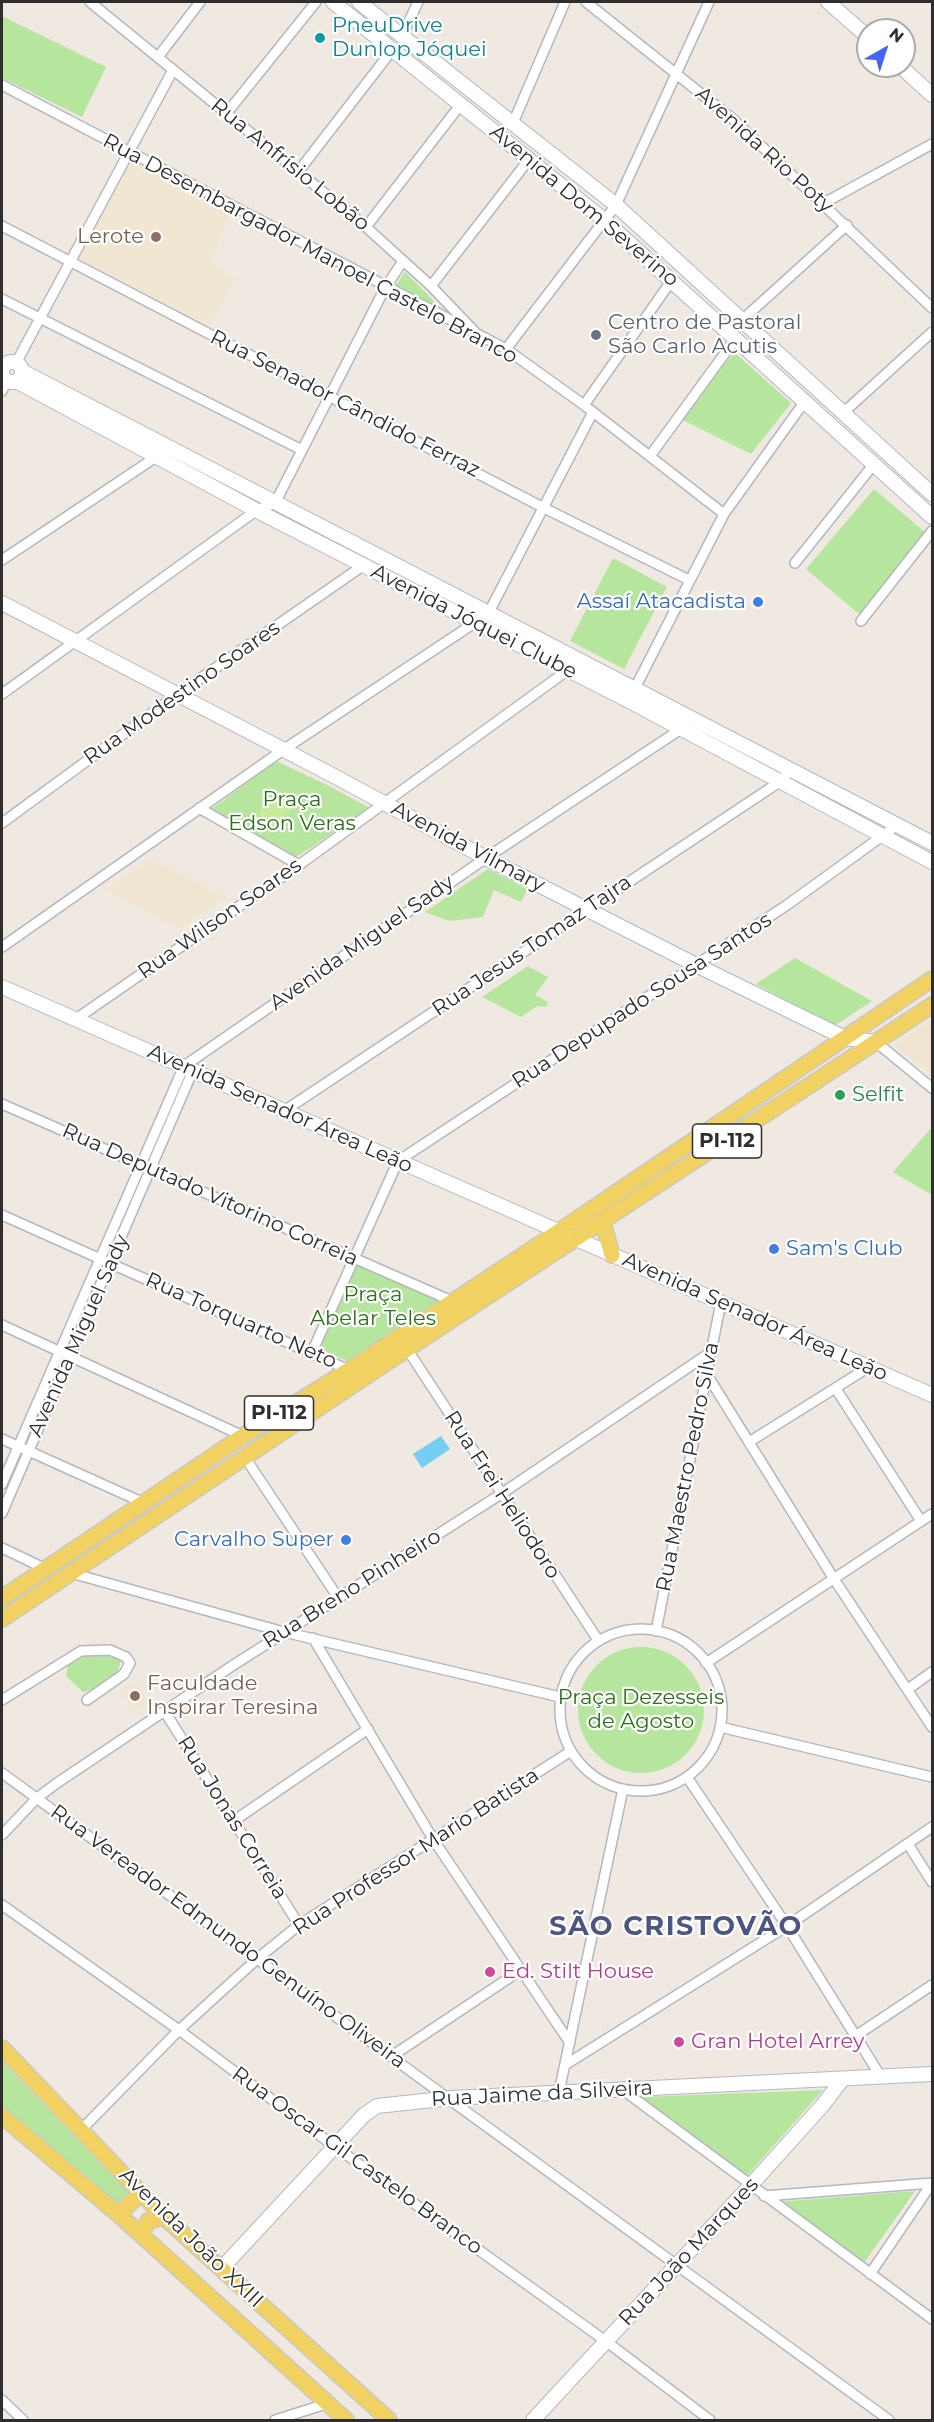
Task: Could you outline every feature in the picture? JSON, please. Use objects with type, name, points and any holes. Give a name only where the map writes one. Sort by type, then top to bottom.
[{"type":"main road","name":"Avenida Dom Severino","points":[[333,2],[530,158],[604,220],[933,517]]},
{"type":"main road","name":"Avenida Dom Severino","points":[[359,2],[616,205],[933,494]]},
{"type":"main road","points":[[831,2],[856,26]]},
{"type":"main road","points":[[914,78],[933,95]]},
{"type":"main road","name":"Avenida Jóquei Clube","points":[[9,373],[156,457],[256,510],[681,729],[933,843]]},
{"type":"main road","name":"Avenida Jóquei Clube","points":[[9,373],[275,502],[488,614],[635,687],[882,835],[933,862]]},
{"type":"main road","name":"Avenida Vilmary","points":[[2,603],[486,858],[696,965],[845,1038],[876,1042]]},
{"type":"main road","name":"PI-112","points":[[2,1598],[243,1436],[558,1232],[933,979]]},
{"type":"main road","name":"Avenida Senador Área Leão","points":[[2,987],[191,1065],[284,1111],[933,1395]]},
{"type":"main road","name":"PI-112","points":[[2,1620],[246,1459],[407,1349],[933,1005]]},
{"type":"main road","points":[[603,1222],[612,1255]]},
{"type":"main road","name":"Avenida João XXIII","points":[[2,2048],[164,2217],[389,2421]]},
{"type":"main road","name":"Rua Jaime da Silveira","points":[[221,2269],[334,2146],[373,2108],[400,2102],[451,2098],[933,2074]]},
{"type":"main road","name":"Rua João Marques","points":[[533,2421],[750,2186],[822,2106],[842,2080]]},
{"type":"main road","name":"Avenida João XXIII","points":[[2,2116],[118,2214],[346,2421]]},
{"type":"main road","points":[[118,2214],[142,2193]]},
{"type":"main road","points":[[141,2235],[148,2221],[164,2217]]},
{"type":"street","name":"Rua Anfrísio Lobão","points":[[90,2],[366,227],[431,286],[481,338]]},
{"type":"street","points":[[158,57],[200,2]]},
{"type":"street","points":[[226,114],[316,2]]},
{"type":"street","points":[[402,36],[418,2]]},
{"type":"street","points":[[513,123],[565,2]]},
{"type":"street","name":"Avenida Rio Poty","points":[[586,2],[734,120],[933,308]]},
{"type":"street","points":[[506,349],[616,205],[709,2]]},
{"type":"street","points":[[298,172],[393,49]]},
{"type":"street","points":[[9,373],[172,70]]},
{"type":"street","name":"Rua Desembargador Manoel Castelo Branco","points":[[2,85],[385,288],[506,349],[594,412],[724,514]]},
{"type":"street","points":[[366,227],[461,104]]},
{"type":"street","points":[[824,203],[933,144]]},
{"type":"street","points":[[431,286],[530,158]]},
{"type":"street","points":[[742,320],[847,225]]},
{"type":"street","name":"Rua Senador Cândido Ferraz","points":[[2,226],[544,508],[689,580]]},
{"type":"street","points":[[2,694],[77,642],[256,510],[275,502],[385,288],[403,261]]},
{"type":"street","points":[[584,405],[672,280]]},
{"type":"street","points":[[2,299],[302,450]]},
{"type":"street","points":[[843,413],[933,332]]},
{"type":"street","points":[[650,456],[736,338]]},
{"type":"street","points":[[629,701],[724,514],[805,401]]},
{"type":"street","points":[[2,947],[283,750],[488,614],[594,412]]},
{"type":"street","points":[[2,560],[156,457]]},
{"type":"street","points":[[795,563],[874,464]]},
{"type":"street","points":[[861,621],[933,531]]},
{"type":"street","name":"Rua Modestino Soares","points":[[2,823],[178,694],[364,565]]},
{"type":"street","name":"Rua Wilson Soares","points":[[76,1019],[298,865],[568,670]]},
{"type":"street","name":"Avenida Miguel Sady","points":[[2,1484],[140,1164],[191,1065],[486,858],[681,729]]},
{"type":"street","name":"Rua Jesus Tomaz Tajra","points":[[284,1111],[785,776]]},
{"type":"street","points":[[199,808],[298,865]]},
{"type":"street","name":"Rua Depupado Sousa Santos","points":[[398,1161],[787,905],[896,826]]},
{"type":"street","points":[[876,1042],[933,1088]]},
{"type":"street","name":"Avenida Miguel Sady","points":[[2,1513],[152,1170],[191,1065]]},
{"type":"street","name":"Rua Deputado Vitorino Correia","points":[[2,1104],[452,1301]]},
{"type":"street","points":[[312,1352],[398,1161]]},
{"type":"street","name":"Rua Torquarto Neto","points":[[2,1215],[348,1370]]},
{"type":"street","name":"Rua Maestro Pedro Silva","points":[[656,1631],[721,1302]]},
{"type":"street","points":[[2,1325],[243,1436]]},
{"type":"street","name":"Rua Frei Heliodoro","points":[[407,1349],[598,1640]]},
{"type":"street","name":"Rua Breno Pinheiro","points":[[2,1835],[37,1798],[284,1632],[501,1494],[711,1352]]},
{"type":"street","points":[[749,1442],[869,1367]]},
{"type":"street","points":[[706,1373],[834,1579],[933,1727]]},
{"type":"street","points":[[836,1389],[921,1521]]},
{"type":"street","points":[[2,1439],[144,1503]]},
{"type":"street","points":[[246,1459],[339,1599]]},
{"type":"street","points":[[706,1664],[933,1514]]},
{"type":"street","points":[[2,1548],[46,1569]]},
{"type":"street","points":[[71,1573],[284,1632],[560,1697]]},
{"type":"street","points":[[624,1630],[656,1631],[682,1641],[706,1664],[719,1689],[722,1707],[720,1727],[715,1745],[705,1761],[687,1777],[673,1785],[654,1791],[623,1789],[608,1785],[587,1771],[571,1751],[561,1725],[560,1697],[568,1672],[584,1652],[598,1640],[624,1630]]},
{"type":"street","points":[[313,1638],[433,1839],[570,2043]]},
{"type":"street","points":[[2,1700],[81,1651],[110,1650],[126,1657],[130,1663],[124,1674],[87,1700]]},
{"type":"street","points":[[908,1689],[933,1672]]},
{"type":"street","name":"Rua Jonas Correia","points":[[165,1712],[299,1925]]},
{"type":"street","points":[[720,1727],[933,1777]]},
{"type":"street","points":[[235,1820],[368,1729]]},
{"type":"street","name":"Rua Professor Mario Batista","points":[[81,2130],[179,2031],[257,1959],[299,1925],[571,1751]]},
{"type":"street","name":"Rua Vereador Edmundo Genuíno Oliveira","points":[[2,1773],[451,2098],[675,2266],[890,2421]]},
{"type":"street","points":[[687,1777],[787,1926],[881,2077]]},
{"type":"street","points":[[559,2092],[623,1789]]},
{"type":"street","points":[[565,2065],[787,1926],[933,1827]]},
{"type":"street","points":[[908,1844],[933,1882]]},
{"type":"street","name":"Rua Oscar Gil Castelo Branco","points":[[2,1905],[607,2342],[710,2421]]},
{"type":"street","points":[[392,2056],[521,1970]]},
{"type":"street","points":[[856,2036],[933,1985]]},
{"type":"street","points":[[623,2090],[933,2319]]},
{"type":"street","points":[[764,2196],[932,2183]]},
{"type":"street","points":[[870,2274],[932,2183]]},
{"type":"street","points":[[2,2400],[23,2421]]},
{"type":"street","points":[[275,2421],[326,2404]]},
{"type":"shaded area","name":"Lerote","points":[[133,159],[231,215],[210,262],[235,278],[209,326],[78,258]]},
{"type":"shaded area","points":[[150,858],[227,897],[180,929],[106,890]]},
{"type":"shaded area","points":[[932,1019],[932,1077],[894,1045]]},
{"type":"shaded area","name":"Faculdade Inspirar Teresina","points":[[135,1681],[149,1701],[135,1711],[120,1692]]},
{"type":"green space","points":[[2,16],[106,67],[82,117],[2,78]]},
{"type":"green space","points":[[405,272],[452,319],[394,288]]},
{"type":"green space","points":[[734,352],[791,403],[751,454],[681,419]]},
{"type":"green space","points":[[874,489],[927,534],[859,614],[806,569]]},
{"type":"green space","points":[[613,558],[667,587],[624,669],[570,641]]},
{"type":"green space","name":"Praça Edson Veras","points":[[276,761],[370,808],[295,858],[209,811]]},
{"type":"green space","points":[[281,792],[294,807],[271,828],[258,813]]},
{"type":"green space","points":[[488,869],[527,889],[521,902],[494,890],[483,917],[449,921],[425,912]]},
{"type":"green space","points":[[795,958],[872,1001],[834,1026],[756,984]]},
{"type":"green space","points":[[528,966],[548,977],[535,995],[549,1003],[545,1007],[537,1006],[521,1017],[482,997]]},
{"type":"green space","points":[[932,1127],[932,1195],[893,1172]]},
{"type":"green space","name":"Praça Abelar Teles","points":[[355,1258],[452,1301],[352,1363],[317,1348]]},
{"type":"green space","name":"Praça Dezesseis de Agosto","points":[[641,1647],[665,1652],[686,1665],[699,1686],[704,1710],[699,1734],[686,1755],[665,1768],[641,1773],[617,1768],[596,1755],[583,1734],[578,1710],[583,1686],[596,1665],[617,1652]]},
{"type":"green space","points":[[102,1650],[121,1659],[118,1671],[98,1688],[83,1692],[66,1676],[68,1665],[78,1655]]},
{"type":"green space","points":[[2,2062],[133,2197],[121,2207],[109,2200],[2,2105]]},
{"type":"green space","points":[[823,2090],[745,2178],[640,2097],[670,2096]]},
{"type":"green space","points":[[915,2191],[863,2264],[776,2202]]},
{"type":"water","points":[[441,1436],[450,1449],[422,1468],[413,1454]]},
{"type":"place","name":"PneuDrive Dunlop Jóquei","points":[[320,38]]},
{"type":"place","name":"Lerote","points":[[156,237]]},
{"type":"place","name":"Centro de Pastoral São Carlo Acutis","points":[[596,335]]},
{"type":"place","name":"Assaí Atacadista","points":[[758,602]]},
{"type":"place","name":"Selfit","points":[[840,1095]]},
{"type":"place","name":"Sam's Club","points":[[774,1249]]},
{"type":"place","name":"Carvalho Super","points":[[346,1540]]},
{"type":"place","name":"Faculdade Inspirar Teresina","points":[[135,1696]]},
{"type":"place","name":"Ed. Stilt House","points":[[490,1972]]},
{"type":"place","name":"Gran Hotel Arrey","points":[[679,2042]]},
{"type":"district","name":"SÃO CRISTOVÃO","points":[[676,1927]]}]
